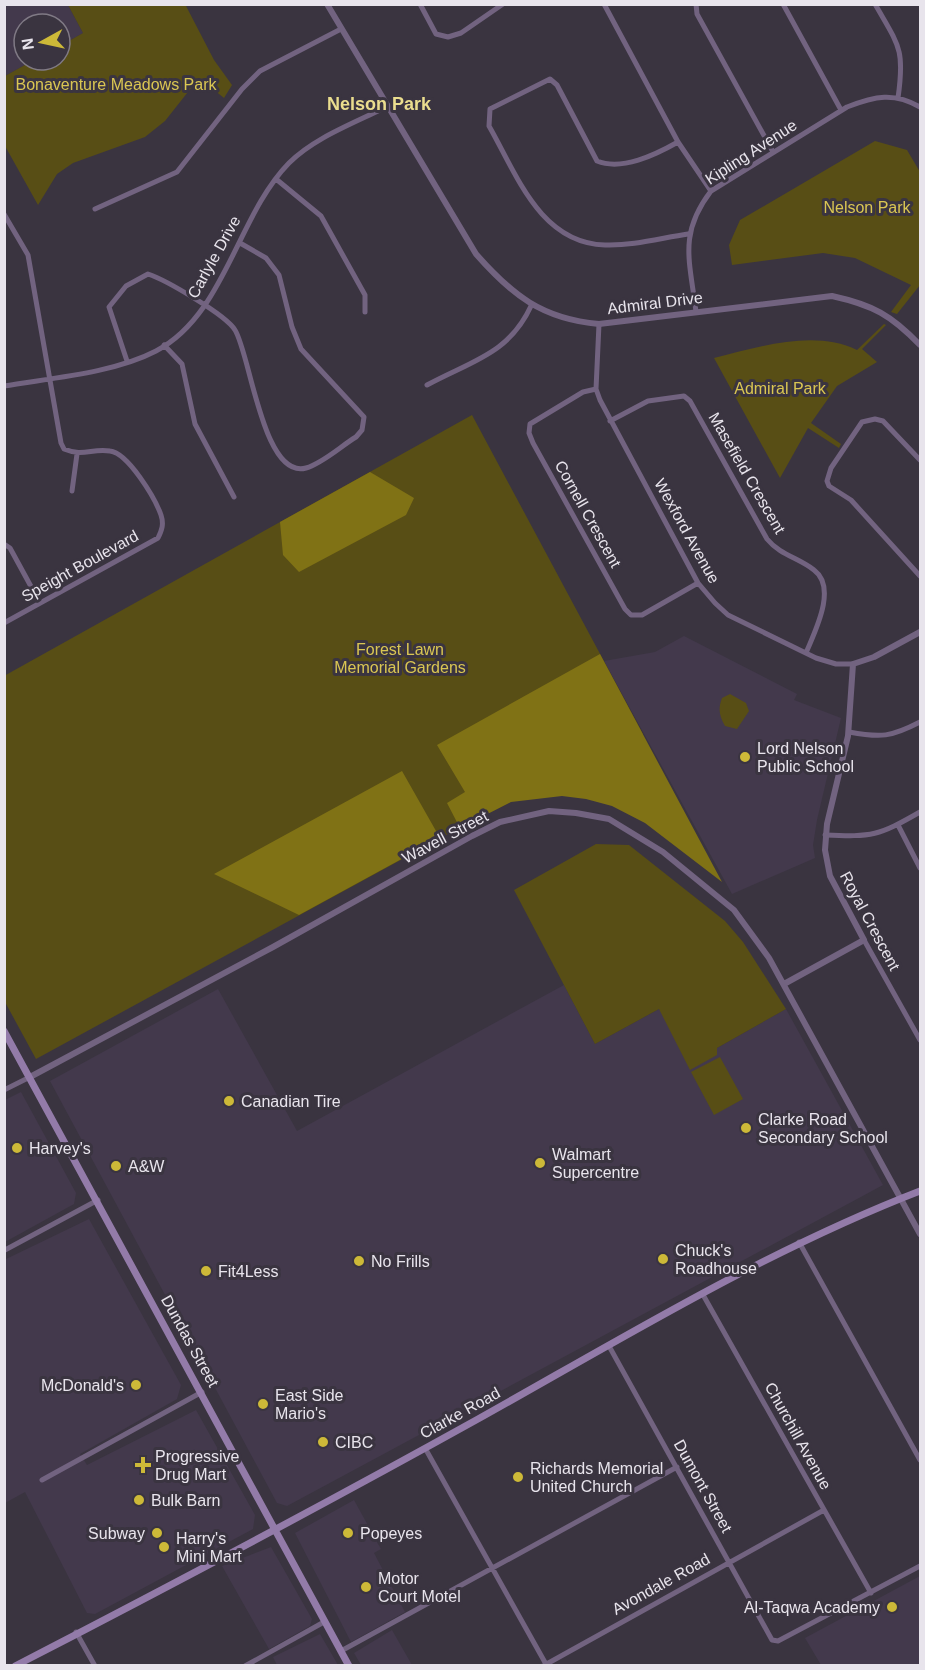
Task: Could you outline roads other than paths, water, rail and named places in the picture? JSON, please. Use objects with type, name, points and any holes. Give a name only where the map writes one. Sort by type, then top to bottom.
[{"type":"main road","name":"Dundas Street","points":[[4,1031],[349,1665]]},
{"type":"main road","name":"Clarke Road","points":[[15,1665],[425,1448],[702,1293],[799,1242],[921,1191]]},
{"type":"street","name":"Admiral Drive","points":[[327,4],[476,254],[502,284],[531,306],[585,323],[599,324],[832,296],[866,304],[900,325],[921,345]]},
{"type":"street","points":[[420,4],[436,34],[448,37],[461,33],[504,4]]},
{"type":"street","points":[[604,4],[678,142],[711,190]]},
{"type":"street","points":[[696,4],[698,14],[773,153]]},
{"type":"street","points":[[783,4],[841,110]]},
{"type":"street","points":[[875,4],[897,42],[901,55],[902,64],[897,98]]},
{"type":"street","points":[[95,209],[177,172],[236,97],[260,71],[341,29]]},
{"type":"street","points":[[678,142],[646,157],[609,166],[597,161],[557,85],[550,79],[490,109],[488,116],[489,126],[538,211],[577,241],[624,245],[688,234]]},
{"type":"street","name":"Kipling Avenue","points":[[696,312],[688,234],[699,207],[711,190],[841,110],[869,98],[904,98],[921,107]]},
{"type":"street","name":"Carlyle Drive","points":[[4,386],[49,379],[128,361],[156,351],[204,306],[267,191],[289,162],[315,143],[388,106]]},
{"type":"street","points":[[276,179],[321,216],[331,230],[365,295],[365,312]]},
{"type":"street","points":[[4,214],[28,255],[61,444],[64,449],[77,454],[72,491]]},
{"type":"street","points":[[128,361],[109,307],[126,286],[148,274],[168,281],[232,326],[237,332],[257,411],[283,459],[290,466],[307,468],[362,430],[364,417],[301,349],[292,327],[279,275],[266,258],[240,243]]},
{"type":"street","points":[[427,385],[499,348],[524,322],[531,306]]},
{"type":"street","name":"Wexford Avenue","points":[[599,324],[596,388],[610,421],[698,583],[728,615],[806,653],[836,664],[853,664],[874,657],[921,632]]},
{"type":"street","points":[[164,345],[182,364],[195,424],[234,497]]},
{"type":"street","name":"Cornell Crescent","points":[[596,388],[583,392],[538,417],[530,424],[529,433],[533,442],[625,609],[631,615],[642,615],[698,583]]},
{"type":"street","name":"Masefield Crescent","points":[[610,421],[648,400],[684,396],[690,401],[767,539],[774,548],[816,570],[822,582],[824,610],[806,653]]},
{"type":"street","points":[[921,459],[883,421],[875,419],[862,422],[831,468],[827,481],[829,486],[851,500],[921,576]]},
{"type":"street","name":"Speight Boulevard","points":[[4,623],[158,538],[163,528],[161,515],[129,461],[109,451],[77,454]]},
{"type":"street","points":[[4,544],[10,548],[40,603]]},
{"type":"street","name":"Royal Crescent","points":[[853,664],[849,732],[825,835],[826,861],[830,876],[921,1040]]},
{"type":"street","points":[[849,732],[881,738],[898,734],[921,722]]},
{"type":"street","name":"Wavell Street","points":[[30,1077],[500,822],[549,811],[576,813],[609,819],[663,852],[734,910],[756,938],[784,984],[921,1234]]},
{"type":"street","points":[[825,835],[881,834],[921,812]]},
{"type":"street","points":[[897,825],[921,868]]},
{"type":"street","points":[[784,984],[864,940]]},
{"type":"street","points":[[4,1090],[30,1077]]},
{"type":"street","points":[[5,1250],[98,1200]]},
{"type":"street","points":[[799,1242],[921,1460]]},
{"type":"street","name":"Churchill Avenue","points":[[702,1293],[871,1593]]},
{"type":"street","name":"Dumont Street","points":[[609,1346],[772,1640],[778,1641],[871,1593]]},
{"type":"street","points":[[42,1480],[202,1392]]},
{"type":"street","points":[[425,1448],[493,1567],[545,1665]]},
{"type":"street","points":[[341,1651],[677,1467]]},
{"type":"street","name":"Avondale Road","points":[[545,1665],[824,1509]]},
{"type":"street","points":[[871,1593],[921,1566]]},
{"type":"street","points":[[245,1665],[324,1622]]},
{"type":"street","points":[[76,1632],[95,1665]]},
{"type":"place","name":"Lord Nelson Public School","points":[[745,757]]},
{"type":"place","name":"Canadian Tire","points":[[229,1101]]},
{"type":"place","name":"Clarke Road Secondary School","points":[[746,1128]]},
{"type":"place","name":"Harvey's","points":[[17,1148]]},
{"type":"place","name":"Walmart Supercentre","points":[[540,1163]]},
{"type":"place","name":"A&W","points":[[116,1166]]},
{"type":"place","name":"Chuck's Roadhouse","points":[[663,1259]]},
{"type":"place","name":"No Frills","points":[[359,1261]]},
{"type":"place","name":"Fit4Less","points":[[206,1271]]},
{"type":"place","name":"McDonald's","points":[[136,1385]]},
{"type":"place","name":"East Side Mario's","points":[[263,1404]]},
{"type":"place","name":"CIBC","points":[[323,1442]]},
{"type":"place","name":"Progressive Drug Mart","points":[[143,1465]]},
{"type":"place","name":"Richards Memorial United Church","points":[[518,1477]]},
{"type":"place","name":"Bulk Barn","points":[[139,1500]]},
{"type":"place","name":"Subway","points":[[157,1533]]},
{"type":"place","name":"Popeyes","points":[[348,1533]]},
{"type":"place","name":"Harry's Mini Mart","points":[[164,1547]]},
{"type":"place","name":"Motor Court Motel","points":[[366,1587]]},
{"type":"place","name":"Al-Taqwa Academy","points":[[892,1607]]},
{"type":"district","name":"Nelson Park","points":[[379,104]]},
{"type":"park label","name":"Bonaventure Meadows Park","points":[[116,84]]},
{"type":"park label","name":"Admiral Park","points":[[780,388]]},
{"type":"park label","name":"Forest Lawn Memorial Gardens","points":[[400,658]]}]
